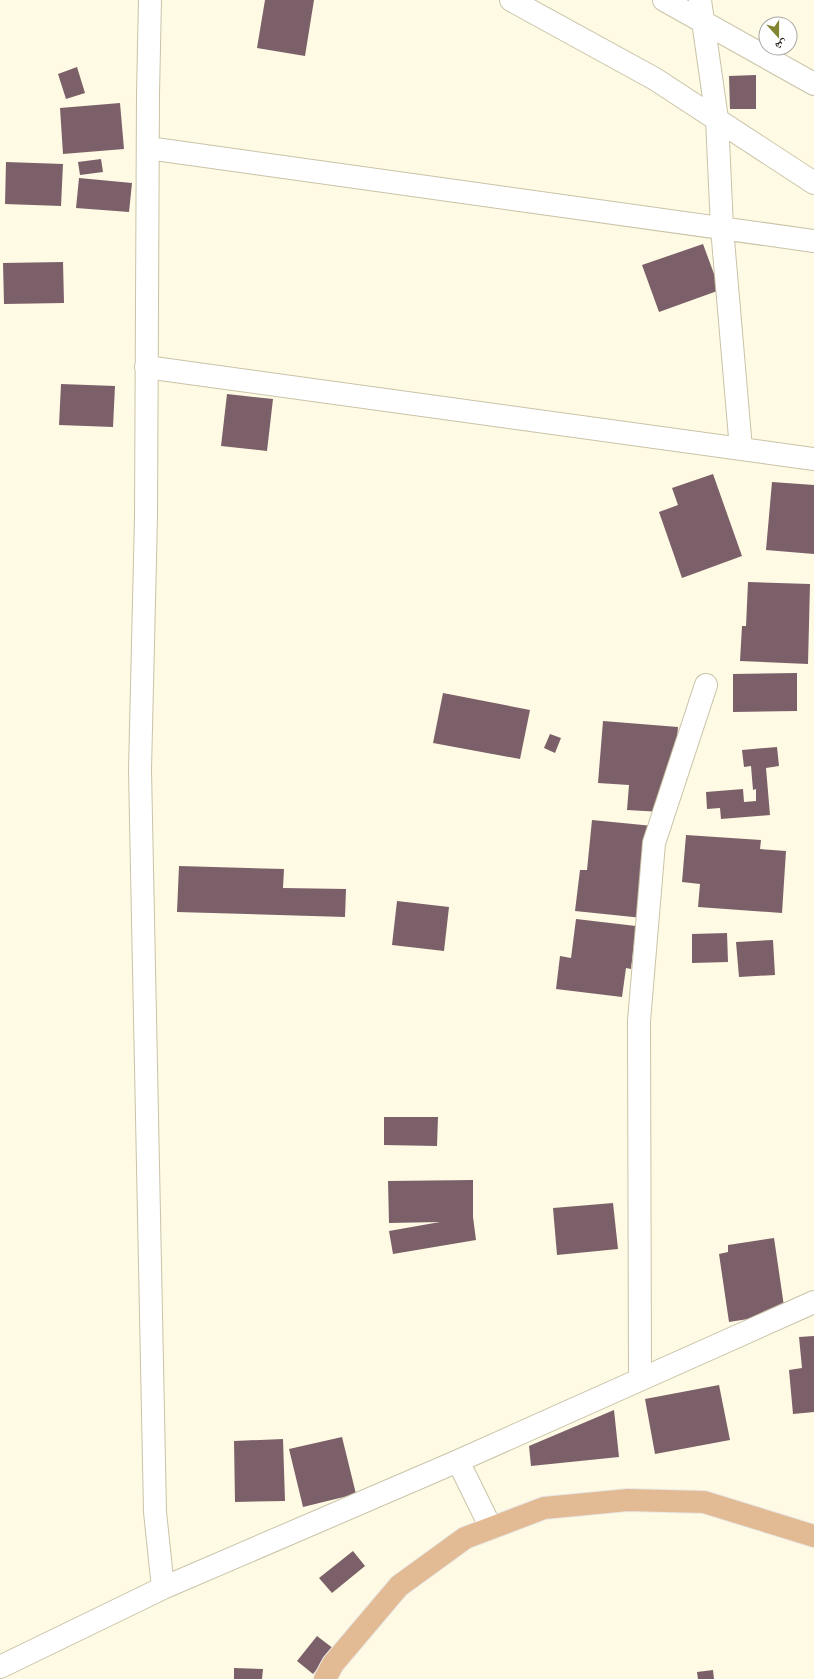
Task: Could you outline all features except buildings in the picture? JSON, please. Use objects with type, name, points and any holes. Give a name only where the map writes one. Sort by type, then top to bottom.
[{"type":"main road","points":[[325,1679],[333,1664],[400,1586],[465,1538],[544,1508],[628,1500],[704,1502],[814,1536]]},
{"type":"street","points":[[150,0],[146,517],[140,770],[156,1512],[163,1588]]},
{"type":"street","points":[[511,0],[655,79],[814,183]]},
{"type":"street","points":[[664,0],[814,84]]},
{"type":"street","points":[[700,0],[717,119],[722,228],[741,449]]},
{"type":"street","points":[[148,148],[814,241]]},
{"type":"street","points":[[146,368],[814,459]]},
{"type":"street","points":[[640,1379],[639,1021],[654,843],[706,685]]},
{"type":"street","points":[[0,1667],[163,1588],[458,1461],[814,1302]]},
{"type":"street","points":[[458,1461],[491,1528]]}]
